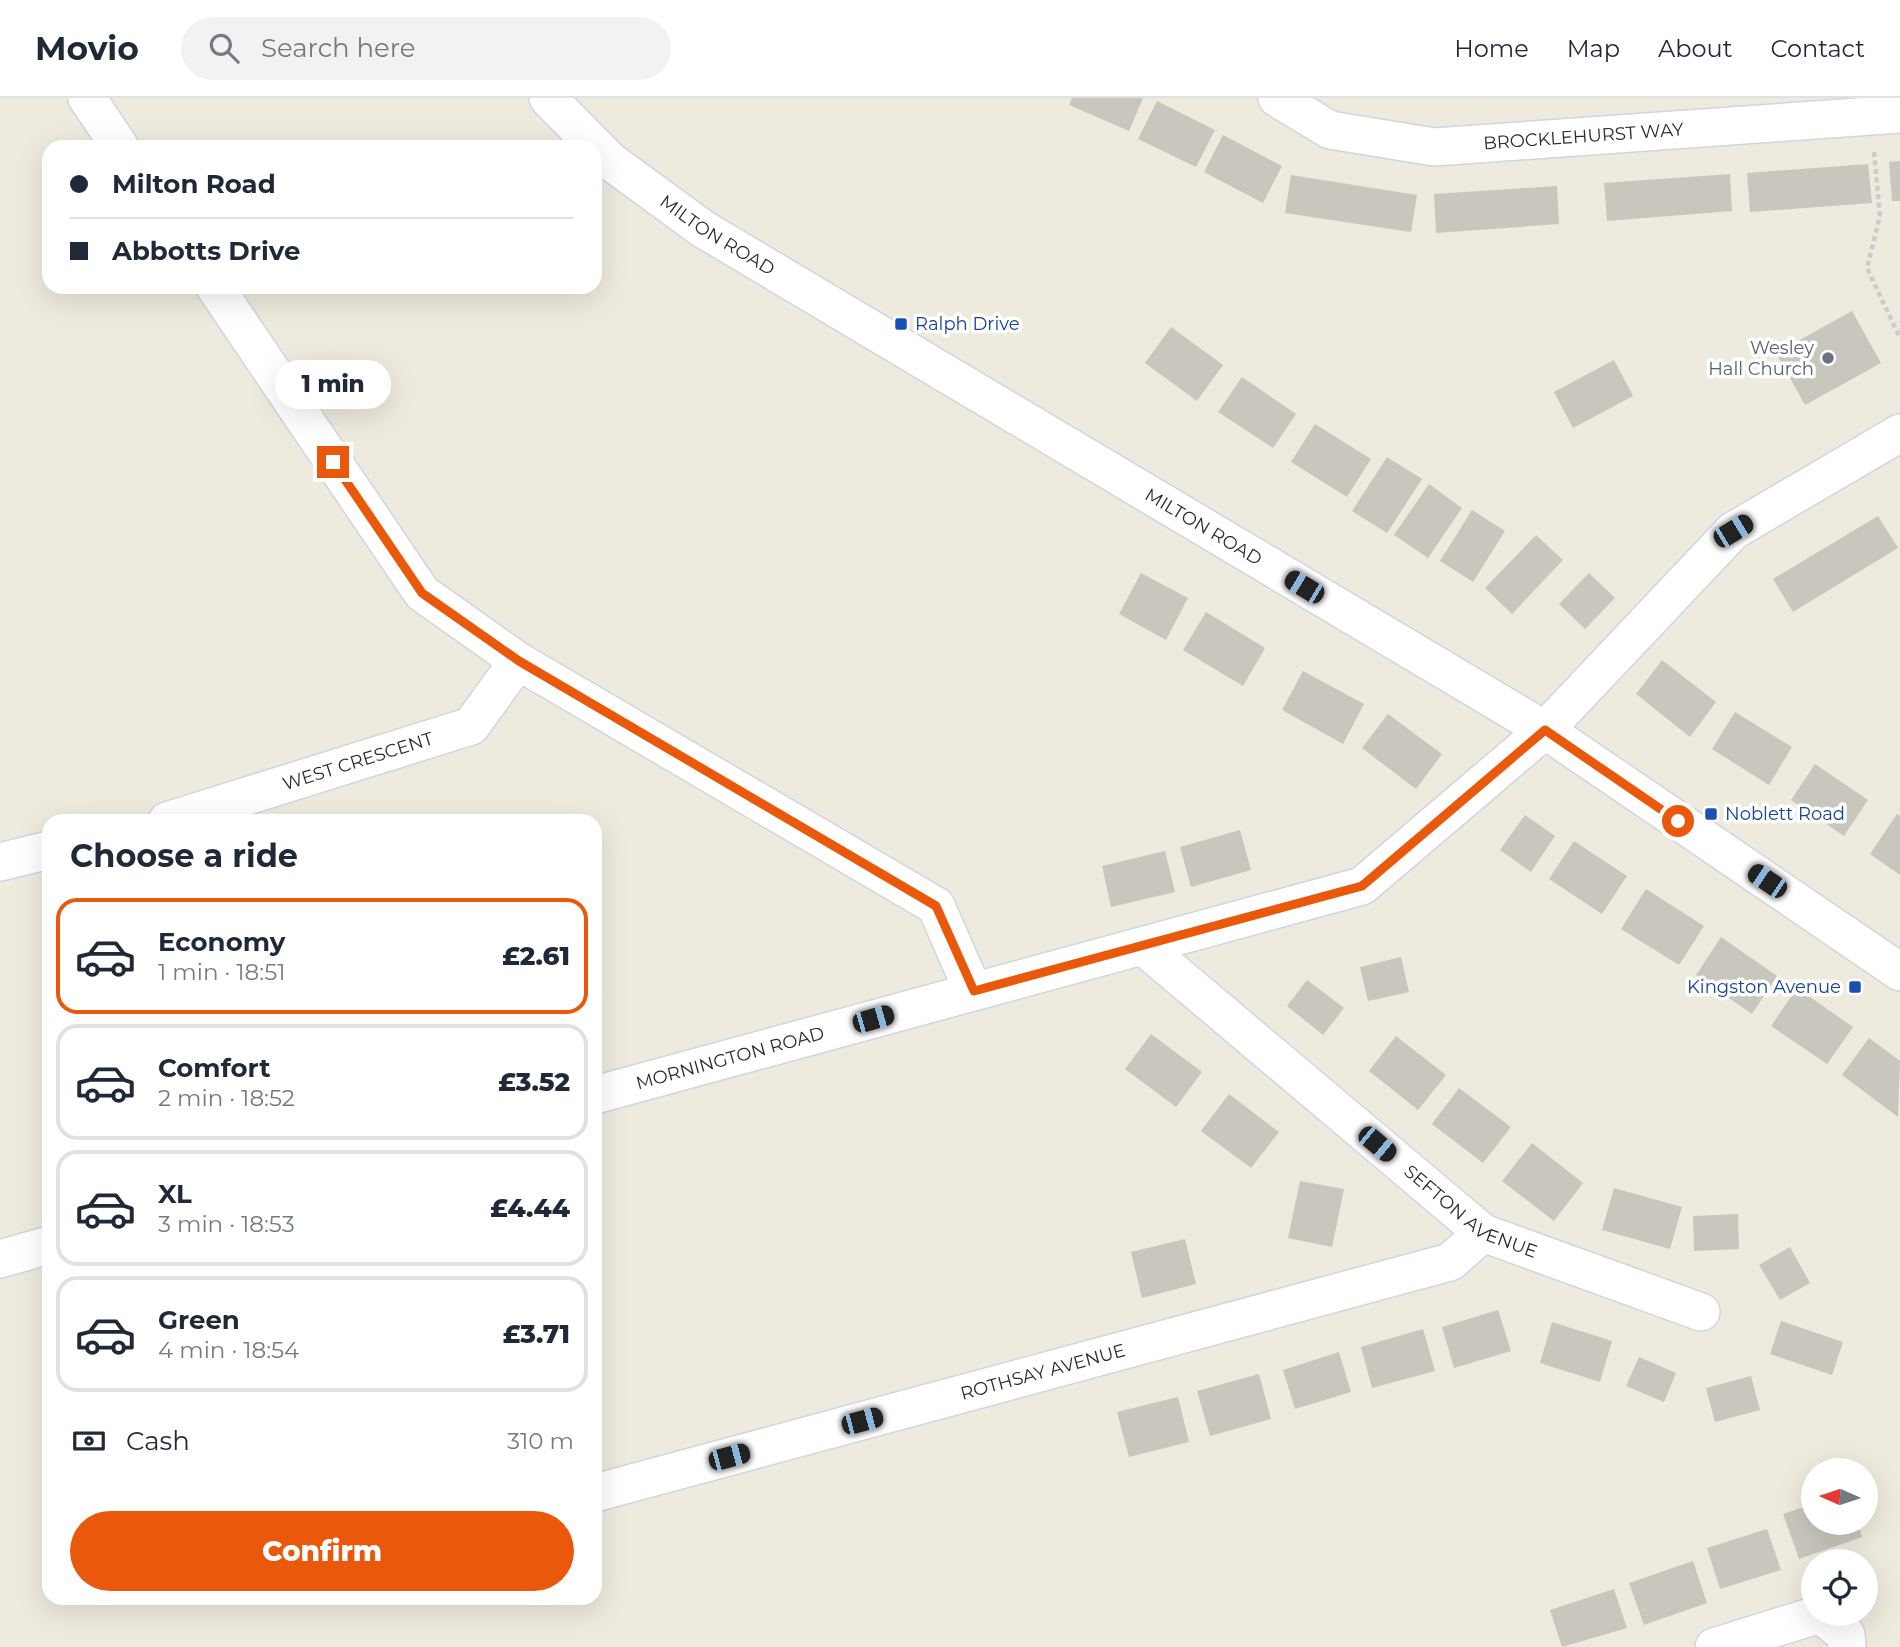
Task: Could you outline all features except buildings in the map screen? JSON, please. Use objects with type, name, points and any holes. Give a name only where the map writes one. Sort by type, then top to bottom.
[{"type":"street","points":[[87,98],[115,140]]},
{"type":"street","name":"MILTON ROAD","points":[[548,98],[589,140]]},
{"type":"street","name":"BROCKLEHURST WAY","points":[[1277,98],[1330,130],[1434,147],[1885,115]]},
{"type":"street","name":"MILTON ROAD","points":[[602,153],[703,229],[1545,730],[1900,972]]},
{"type":"street","points":[[220,294],[422,593],[519,661],[936,906],[974,991]]},
{"type":"street","points":[[1545,730],[1733,531],[1900,433]]},
{"type":"street","name":"WEST CRESCENT","points":[[189,814],[471,726],[519,661]]},
{"type":"street","name":"MORNINGTON ROAD","points":[[602,1093],[1362,886],[1545,730]]},
{"type":"street","points":[[0,862],[42,852]]},
{"type":"street","name":"SEFTON AVENUE","points":[[1143,947],[1483,1233],[1701,1312]]},
{"type":"street","name":"ROTHSAY AVENUE","points":[[602,1491],[1450,1262],[1483,1233]]},
{"type":"street","points":[[0,1259],[42,1247]]},
{"type":"street","points":[[1714,1647],[1820,1614],[1846,1641]]},
{"type":"path","points":[[1885,115],[1880,216],[1867,268],[1900,338]]},
{"type":"place","name":"Ralph Drive","points":[[901,324]]},
{"type":"place","name":"Wesley Hall Church","points":[[1828,358]]},
{"type":"place","name":"Noblett Road","points":[[1711,814]]},
{"type":"place","name":"Kingston Avenue","points":[[1855,987]]},
{"type":"route","points":[[333,462],[422,593],[519,661],[936,906],[974,991],[1362,886],[1545,730],[1678,821]]}]
